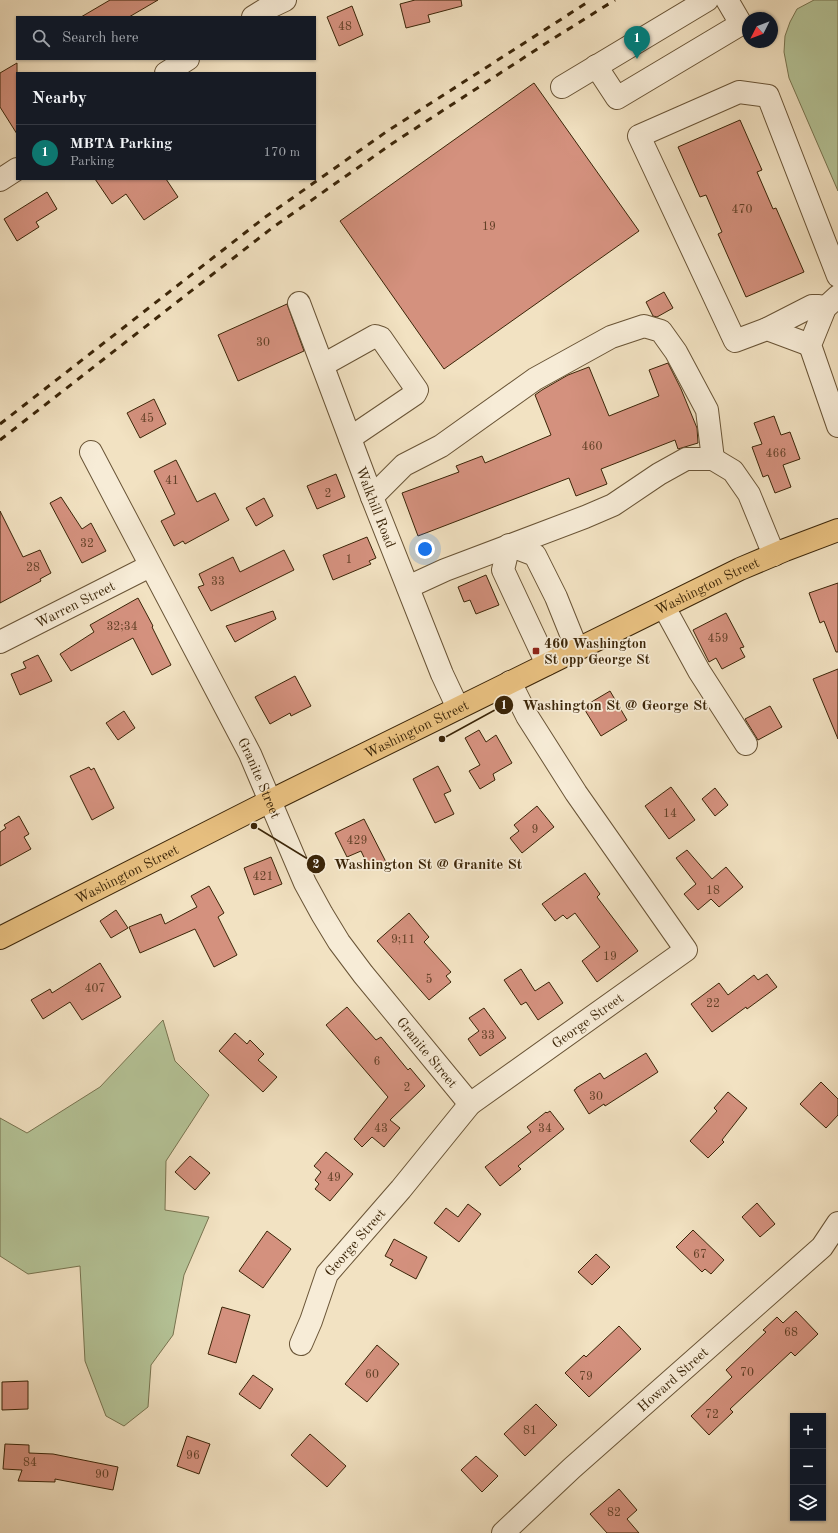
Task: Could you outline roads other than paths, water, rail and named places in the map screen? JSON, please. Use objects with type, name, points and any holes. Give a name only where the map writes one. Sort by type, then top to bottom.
[{"type":"main road","name":"Washington Street","points":[[0,938],[270,800],[740,569],[774,554],[838,530]]},
{"type":"street","points":[[254,16],[266,8],[285,0]]},
{"type":"street","points":[[562,87],[706,0]]},
{"type":"street","points":[[596,66],[617,98],[741,24],[727,0]]},
{"type":"street","points":[[168,72],[186,60]]},
{"type":"street","points":[[832,302],[819,306],[812,306],[767,329],[735,341],[639,136],[740,92],[768,96],[838,276]]},
{"type":"street","points":[[0,180],[16,170]]},
{"type":"street","points":[[810,345],[832,302]]},
{"type":"street","name":"Walkhill Road","points":[[300,303],[372,498],[442,674],[458,708]]},
{"type":"street","points":[[372,498],[404,465],[441,446],[535,379],[611,337],[644,326],[661,332],[676,352],[704,404],[707,410],[713,459]]},
{"type":"street","points":[[767,329],[810,345],[831,380],[838,426]]},
{"type":"street","points":[[323,365],[376,336],[381,338],[417,390],[415,394],[350,438]]},
{"type":"street","name":"Granite Street","points":[[91,452],[250,754],[305,883],[339,942],[362,974],[470,1104]]},
{"type":"street","points":[[408,587],[445,570],[613,505],[659,474],[686,460],[713,459],[733,471],[749,494],[774,554]]},
{"type":"street","points":[[509,545],[535,555],[556,597],[577,649]]},
{"type":"street","points":[[509,545],[503,570],[547,664]]},
{"type":"street","name":"Warren Street","points":[[0,642],[150,566]]},
{"type":"street","points":[[664,607],[699,670],[746,744]]},
{"type":"street","name":"George Street","points":[[300,1344],[311,1321],[327,1274],[401,1188],[470,1104],[686,950],[576,793],[527,716],[510,682]]},
{"type":"street","name":"Howard Street","points":[[503,1533],[572,1468],[822,1247],[838,1223]]},
{"type":"railway","points":[[0,424],[264,218],[386,132],[591,0]]},
{"type":"railway","points":[[0,440],[272,228],[393,143],[615,0]]},
{"type":"place","name":"MBTA Parking","points":[[637,59]]},
{"type":"place","name":"460 Washington St opp George St","points":[[536,651]]},
{"type":"place","name":"Washington St @ George St","points":[[442,739]]},
{"type":"place","name":"Washington St @ Granite St","points":[[254,826]]}]
